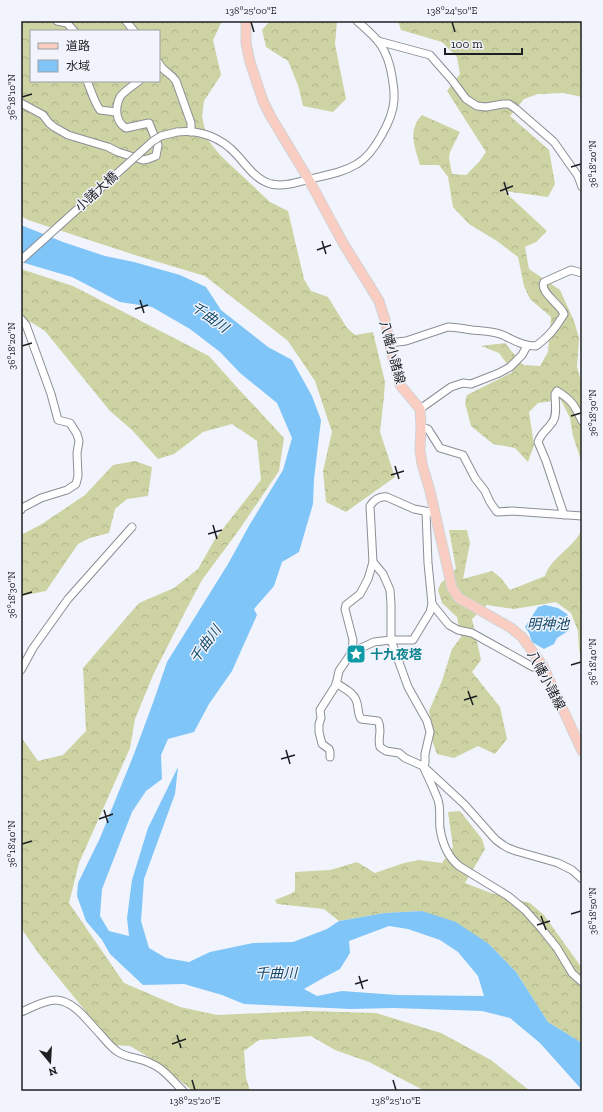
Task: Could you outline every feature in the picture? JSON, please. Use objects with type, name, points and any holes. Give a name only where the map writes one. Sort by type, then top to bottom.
[{"type":"main road","name":"八幡小諸線","points":[[246,21],[246,43],[250,62],[263,101],[309,180],[342,243],[379,301],[386,323],[389,343],[400,385],[420,409],[420,450],[430,512],[452,588],[459,598],[511,628],[522,637],[543,666],[582,751]]},
{"type":"street","points":[[57,21],[67,23],[73,30]]},
{"type":"street","points":[[126,21],[133,30]]},
{"type":"street","name":"小諸大橋","points":[[21,260],[152,141],[161,136],[186,131],[205,133],[226,144],[250,171],[261,179],[278,185],[309,180],[341,172],[358,164],[367,156],[382,135],[391,116],[394,101],[392,75],[388,57],[378,41],[358,21]]},
{"type":"street","points":[[378,41],[430,55],[466,99],[477,106],[486,108],[509,104],[516,109],[554,142],[578,176],[582,187]]},
{"type":"street","points":[[160,67],[176,81],[191,123],[191,132]]},
{"type":"street","points":[[87,82],[96,105],[100,110],[116,112]]},
{"type":"street","points":[[21,103],[43,115],[54,127],[68,135],[108,147],[122,154],[148,160],[156,156],[158,145],[149,123],[126,128],[118,119],[116,112],[120,96],[138,82]]},
{"type":"street","points":[[389,343],[406,341],[448,327],[454,327],[473,330],[488,330],[522,345],[536,346],[548,337],[564,314],[545,291],[542,284],[572,270],[582,273]]},
{"type":"street","points":[[21,319],[26,325],[51,394],[58,420],[70,423],[78,434],[79,441],[77,453],[78,476],[76,484],[67,490],[42,498],[21,510]]},
{"type":"street","points":[[420,409],[451,387],[463,383],[472,384],[510,367],[522,355],[527,346]]},
{"type":"street","points":[[564,515],[538,442],[540,435],[552,424],[555,418],[555,394],[557,392],[565,396],[575,406],[582,421]]},
{"type":"street","points":[[421,427],[428,429],[440,448],[463,455],[475,478],[485,491],[497,512],[582,516]]},
{"type":"street","points":[[330,757],[329,749],[322,744],[319,732],[319,724],[322,718],[320,710],[336,683],[339,671],[352,652],[353,640],[345,609],[346,606],[360,594],[368,579],[373,562],[370,506],[373,502],[383,496],[414,509],[430,512],[428,563],[432,604],[430,612],[413,640],[374,642],[352,652]]},
{"type":"street","points":[[21,670],[33,648],[68,599],[132,527]]},
{"type":"street","points":[[373,562],[383,574],[390,590],[391,640],[408,687],[427,721],[430,732],[425,754],[425,763],[423,766],[438,801],[440,828],[448,853],[453,861],[459,866],[508,896],[525,910],[558,948],[572,973],[582,982]]},
{"type":"street","points":[[432,604],[449,625],[458,630],[472,633],[533,666],[543,666]]},
{"type":"street","points":[[336,683],[352,694],[356,700],[361,719],[378,721],[381,726],[380,747],[399,753],[405,758],[423,766],[464,804],[496,840],[508,848],[516,851],[558,863],[572,870],[582,879]]},
{"type":"street","points":[[21,1012],[45,1002],[56,1000],[68,1004],[76,1009],[118,1052],[152,1063],[165,1073],[183,1091]]},
{"type":"green space","points":[[21,21],[222,21],[213,40],[221,75],[204,101],[202,116],[207,139],[221,156],[270,202],[288,211],[304,279],[311,291],[328,297],[347,328],[355,335],[373,332],[385,382],[380,432],[395,477],[346,512],[326,502],[323,471],[332,432],[315,381],[288,341],[205,276],[138,256],[28,220],[21,216],[21,169],[23,166],[21,165]]},
{"type":"green space","points":[[270,21],[337,21],[335,44],[346,99],[333,112],[303,106],[298,85],[288,61],[266,47],[262,30]]},
{"type":"green space","points":[[398,21],[582,21],[582,97],[564,93],[538,94],[524,99],[510,116],[549,150],[555,184],[548,197],[504,191],[547,231],[536,242],[525,247],[529,269],[560,290],[574,321],[579,338],[577,367],[582,385],[582,463],[573,436],[570,418],[561,400],[538,403],[529,412],[534,445],[528,462],[515,448],[493,444],[471,426],[465,403],[467,395],[513,372],[499,353],[481,346],[505,343],[523,365],[540,366],[548,352],[551,317],[530,299],[524,286],[518,257],[497,241],[469,224],[453,207],[448,177],[439,165],[420,165],[414,145],[413,133],[417,121],[422,115],[460,132],[450,152],[449,158],[452,174],[466,175],[479,162],[486,152],[447,91],[460,74],[457,57],[442,42],[401,30]]},
{"type":"green space","points":[[21,269],[73,286],[209,356],[284,438],[279,471],[239,530],[202,580],[154,673],[135,719],[130,748],[79,863],[69,903],[124,983],[180,1007],[217,1015],[309,1011],[376,1013],[441,1033],[491,1060],[530,1091],[425,1091],[369,1062],[335,1050],[311,1036],[259,1040],[244,1051],[246,1078],[250,1091],[193,1091],[155,1061],[130,1046],[113,1045],[39,954],[21,928],[21,737],[38,761],[63,755],[86,731],[83,668],[139,603],[174,588],[198,569],[215,539],[261,480],[257,441],[232,424],[203,432],[174,454],[158,459],[132,430],[110,411],[45,331],[21,316]]},
{"type":"green space","points":[[135,461],[152,467],[148,496],[127,499],[115,509],[109,533],[90,538],[78,544],[46,591],[21,596],[21,535],[42,524],[85,495],[113,465]]},
{"type":"green space","points":[[582,529],[582,668],[578,631],[571,613],[556,602],[514,609],[487,605],[472,619],[481,660],[472,672],[500,707],[507,739],[495,754],[478,746],[454,758],[437,754],[433,743],[429,711],[442,681],[452,649],[461,637],[457,617],[442,603],[438,590],[441,583],[456,569],[449,530],[467,530],[470,543],[463,579],[492,571],[501,578],[510,590],[545,576],[552,563],[574,542]]},
{"type":"green space","points":[[460,811],[482,839],[485,849],[465,883],[491,893],[530,903],[544,915],[582,968],[582,1043],[548,1022],[516,972],[489,944],[422,911],[385,913],[339,921],[324,909],[277,904],[275,900],[295,891],[295,872],[330,870],[357,862],[375,873],[404,863],[419,860],[442,863],[453,847],[448,812]]},
{"type":"water","name":"千曲川","points":[[21,225],[63,242],[105,256],[134,262],[180,275],[206,287],[221,310],[268,347],[292,360],[312,396],[321,420],[314,479],[313,504],[299,552],[282,562],[274,586],[254,609],[257,615],[232,671],[209,704],[194,732],[168,739],[161,755],[162,779],[146,791],[132,812],[102,889],[100,916],[109,931],[129,936],[127,918],[132,880],[148,828],[178,767],[175,794],[144,879],[141,921],[149,948],[166,958],[189,962],[210,952],[253,943],[293,942],[327,929],[339,921],[385,913],[422,911],[456,922],[489,944],[516,972],[548,1022],[582,1043],[582,1090],[540,1043],[510,1018],[482,1011],[394,1008],[351,1009],[244,1004],[222,995],[184,984],[143,985],[110,954],[102,940],[86,921],[77,896],[78,883],[100,838],[134,754],[167,662],[228,564],[250,524],[283,470],[292,438],[277,403],[240,373],[220,352],[190,329],[152,307],[120,302],[72,277],[21,262]],"holes":[[[389,926],[408,929],[440,940],[458,952],[478,976],[484,996],[397,995],[342,991],[317,996],[304,989],[340,969],[350,953],[349,941]]]},
{"type":"water","name":"明神池","points":[[545,605],[558,608],[567,614],[570,629],[557,638],[554,644],[544,649],[532,642],[525,627],[538,607]]},
{"type":"place","name":"十九夜塔","points":[[356,654]]}]
